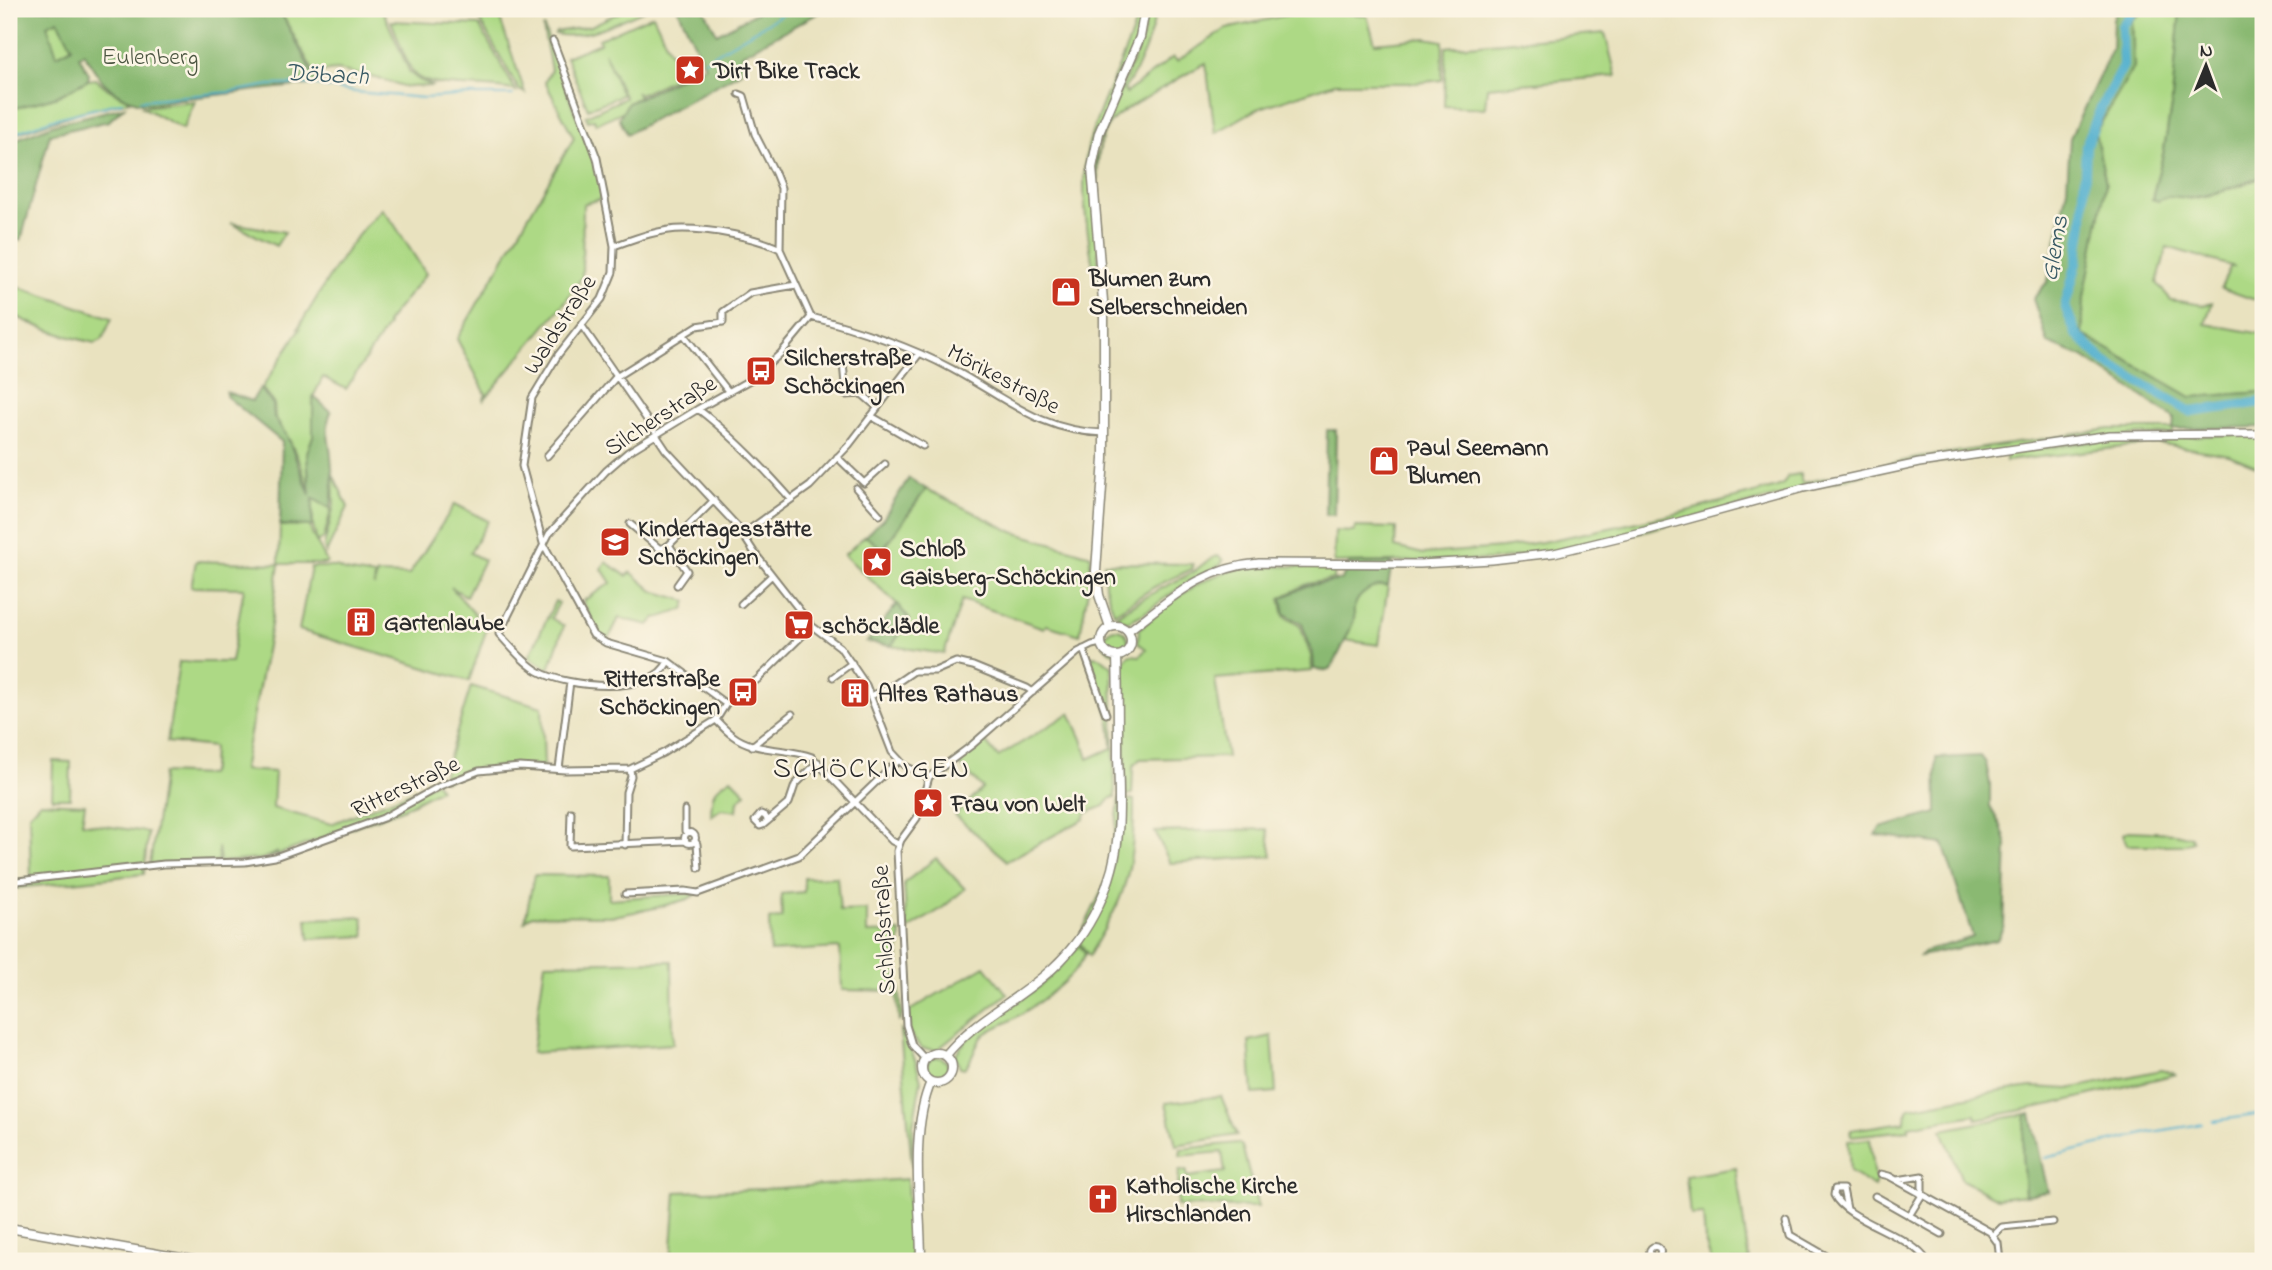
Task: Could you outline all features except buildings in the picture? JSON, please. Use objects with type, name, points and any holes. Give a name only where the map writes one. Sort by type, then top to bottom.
[{"type":"main road","points":[[1110,627],[1099,595],[1096,572],[1104,459],[1104,313],[1092,184],[1093,161],[1099,133],[1140,37],[1145,9]]},
{"type":"main road","points":[[1121,626],[1128,631],[1132,639],[1126,653],[1117,656],[1107,653],[1101,643],[1103,634],[1110,627],[1121,626]]},
{"type":"main road","points":[[946,1055],[972,1028],[1030,988],[1056,966],[1083,932],[1101,899],[1111,873],[1118,835],[1117,656]]},
{"type":"main road","points":[[935,1053],[946,1055],[952,1064],[950,1075],[944,1082],[931,1082],[922,1072],[925,1059],[935,1053]]},
{"type":"main road","points":[[921,1261],[918,1138],[922,1109],[931,1082]]},
{"type":"main road","points":[[9,1228],[198,1261]]},
{"type":"street","name":"Waldstraße","points":[[553,41],[597,158],[614,246],[613,268],[602,299],[558,355],[532,398],[522,466],[543,543],[593,635],[606,643],[668,661],[726,704]]},
{"type":"street","points":[[739,94],[744,96],[755,134],[781,188],[780,249],[811,317]]},
{"type":"street","points":[[614,246],[683,229],[739,237],[780,249]]},
{"type":"street","points":[[547,456],[616,377],[697,326],[723,322],[723,312],[750,293],[796,285]]},
{"type":"street","name":"Mörikestraße","points":[[811,317],[919,354],[952,369],[1039,419],[1070,430],[1104,433]]},
{"type":"street","name":"Silcherstraße","points":[[570,682],[538,671],[499,634],[543,543],[607,471],[628,452],[655,432],[755,377],[781,353],[811,317]]},
{"type":"street","points":[[582,326],[655,432],[658,441],[743,534],[812,626],[840,647],[852,663],[871,696],[892,752],[905,766],[929,777],[972,745],[1083,649],[1101,643]]},
{"type":"street","points":[[684,335],[728,391]]},
{"type":"street","points":[[743,534],[810,486],[871,416],[919,354]]},
{"type":"street","points":[[844,359],[842,363],[846,395],[862,394],[877,407]]},
{"type":"street","points":[[698,408],[760,463],[791,499]]},
{"type":"street","points":[[871,416],[923,446]]},
{"type":"street","points":[[1128,631],[1193,582],[1214,572],[1241,565],[1492,560],[1554,552],[1634,534],[1827,482],[1978,453],[2110,435],[2263,434]]},
{"type":"street","points":[[837,457],[864,482]]},
{"type":"street","points":[[880,515],[855,489],[885,464]]},
{"type":"street","points":[[630,524],[660,549],[669,545],[714,500]]},
{"type":"street","points":[[669,545],[687,571],[677,585]]},
{"type":"street","points":[[741,604],[772,575]]},
{"type":"street","name":"Ritterstraße","points":[[9,882],[164,863],[262,859],[357,829],[383,818],[440,786],[479,771],[520,767],[630,769],[663,753],[716,720],[726,704],[758,679],[812,626]]},
{"type":"street","points":[[1083,649],[1106,714]]},
{"type":"street","points":[[559,769],[570,682],[606,685],[642,681],[666,668],[668,661]]},
{"type":"street","points":[[871,696],[895,684],[914,670],[935,671],[957,662],[984,670],[1033,692]]},
{"type":"street","points":[[833,677],[852,663]]},
{"type":"street","points":[[752,746],[792,714]]},
{"type":"street","points":[[716,720],[732,736],[752,746],[800,752],[812,757],[892,841],[898,844]]},
{"type":"street","points":[[625,894],[685,891],[698,893],[799,856],[899,760]]},
{"type":"street","points":[[768,821],[789,803],[795,785],[818,762]]},
{"type":"street","points":[[625,845],[626,792],[631,776],[630,769]]},
{"type":"street","name":"Schloßstraße","points":[[925,1059],[912,1045],[906,1025],[898,844],[918,818],[929,777]]},
{"type":"street","points":[[685,810],[686,841]]},
{"type":"street","points":[[571,812],[570,846],[686,841],[690,844],[695,841]]},
{"type":"street","points":[[687,833],[695,834],[699,868]]},
{"type":"street","points":[[1881,1174],[1887,1174],[1994,1235],[2000,1261]]},
{"type":"street","points":[[1897,1180],[1922,1176],[1922,1195],[1909,1216]]},
{"type":"street","points":[[1875,1196],[1942,1234]]},
{"type":"street","points":[[1847,1209],[1914,1248],[1927,1261]]},
{"type":"street","points":[[1786,1218],[1790,1235],[1835,1261]]},
{"type":"street","points":[[1994,1235],[2002,1227],[2053,1222]]},
{"type":"green space","name":"Eulenberg","points":[[9,9],[279,9],[318,84],[141,103],[111,89],[99,77],[84,53],[79,56],[89,74],[88,80],[58,96],[9,110]],"holes":[[[58,20],[72,47],[57,55],[47,25]]]},
{"type":"green space","points":[[279,9],[382,9],[410,73],[433,86],[406,87],[338,70],[314,72]]},
{"type":"green space","points":[[626,9],[646,9],[589,32],[577,35],[555,34],[591,26]]},
{"type":"green space","points":[[678,9],[704,9],[717,34],[763,9],[826,9],[742,54],[741,72],[627,134],[619,118],[628,103],[705,66]]},
{"type":"green space","points":[[1148,9],[1156,9],[1152,29],[1124,90],[1126,93],[1173,57],[1177,61],[1226,29],[1292,14],[1292,10],[1367,16],[1375,43],[1426,38],[1443,41],[1442,80],[1415,83],[1335,83],[1257,109],[1215,133],[1206,63],[1128,108],[1110,123],[1103,136],[1099,154],[1098,197],[1107,277],[1127,278],[1109,279],[1104,276],[1094,175],[1102,134],[1143,38]]},
{"type":"green space","points":[[2116,9],[2146,9],[2132,20],[2134,67],[2095,133],[2106,183],[2084,297],[2082,334],[2191,397],[2263,392],[2263,427],[2173,429],[2174,418],[2083,357],[2048,343],[2033,299],[2048,281],[2067,188],[2070,138],[2112,49]]},
{"type":"green space","points":[[2146,9],[2180,9],[2172,100],[2152,199],[2169,195],[2190,199],[2217,194],[2263,177],[2263,300],[2221,288],[2230,267],[2235,267],[2167,247],[2157,283],[2171,300],[2203,305],[2212,303],[2205,324],[2263,334],[2263,392],[2191,397],[2082,334],[2084,297],[2106,183],[2095,133],[2134,67],[2132,20]]},
{"type":"green space","points":[[2180,9],[2263,9],[2263,176],[2218,193],[2190,198],[2169,196],[2158,201],[2152,199],[2172,100]]},
{"type":"green space","points":[[474,10],[497,10],[525,93],[519,90]]},
{"type":"green space","points":[[653,15],[681,75],[639,95],[636,92],[639,97],[628,103],[624,111],[596,124],[594,119],[588,121],[586,116],[625,98],[604,52],[622,95],[588,109],[566,57],[600,43],[599,39]]},
{"type":"green space","points":[[58,20],[72,47],[58,64],[47,25]]},
{"type":"green space","points":[[391,21],[479,25],[516,91],[444,85],[419,78],[409,65]]},
{"type":"green space","points":[[1136,21],[1144,23],[1095,148],[1099,280],[1095,280],[1086,214],[1085,163],[1098,115]]},
{"type":"green space","points":[[544,27],[574,110],[597,158],[605,198],[583,204],[582,277],[566,301],[483,401],[486,394],[457,339],[574,138],[545,82],[551,70]]},
{"type":"green space","points":[[1605,33],[1616,76],[1487,87],[1485,108],[1444,106],[1446,47]]},
{"type":"green space","points":[[96,79],[130,101],[80,112],[9,136],[9,110],[58,96],[88,80]]},
{"type":"green space","points":[[195,101],[183,129],[142,107]]},
{"type":"green space","points":[[124,107],[109,121],[50,134],[21,240],[9,240],[9,142],[55,124]]},
{"type":"green space","points":[[382,209],[426,274],[386,323],[388,325],[346,389],[323,377],[313,397],[313,436],[307,453],[309,492],[301,465],[275,418],[274,403],[262,388],[337,265],[358,235]]},
{"type":"green space","points":[[231,223],[285,232],[276,246]]},
{"type":"green space","points":[[12,285],[112,318],[102,340],[95,343],[73,338],[9,313]]},
{"type":"green space","points":[[260,388],[273,404],[274,418],[287,436],[310,495],[307,453],[313,436],[313,396],[331,412],[328,429],[332,476],[331,508],[313,498],[312,526],[280,525],[282,442],[226,396],[226,392],[252,401]]},
{"type":"green space","points":[[2110,429],[2173,429],[2173,434],[2136,435],[1875,471],[1579,548],[1492,560],[1334,563],[1335,531],[1354,532],[1355,527],[1396,528],[1395,547],[1423,554],[1501,548],[1676,514],[1777,487],[1783,484],[1788,476],[1800,474],[1802,483],[1917,458]]},
{"type":"green space","points":[[1327,430],[1336,430],[1334,515],[1325,515]]},
{"type":"green space","points":[[2263,433],[2263,469],[2229,455],[2157,443],[2006,461],[2006,453],[2108,440]]},
{"type":"green space","points":[[333,474],[348,507],[326,553],[324,547],[334,505]]},
{"type":"green space","points":[[909,478],[926,489],[883,549],[865,536],[883,519]]},
{"type":"green space","points":[[926,489],[1013,532],[1091,555],[1080,635],[1046,625],[1044,628],[962,600],[944,654],[891,646],[910,620],[897,604],[844,555],[865,536],[884,549]]},
{"type":"green space","points":[[313,499],[331,509],[324,538],[317,542],[313,526]]},
{"type":"green space","points":[[455,504],[488,521],[470,553],[484,560],[466,596],[451,587],[487,628],[469,681],[299,630],[311,567],[336,567],[375,576],[374,586],[377,574],[409,575]]},
{"type":"green space","points":[[280,526],[310,526],[327,562],[279,564]]},
{"type":"green space","points":[[1218,556],[1223,560],[1221,565],[1189,581],[1143,614],[1127,622],[1116,616],[1190,574],[1210,559]]},
{"type":"green space","points":[[196,561],[279,564],[271,625],[243,770],[275,772],[273,808],[331,824],[436,782],[440,789],[402,809],[269,858],[278,852],[262,859],[220,862],[218,847],[218,862],[150,865],[163,773],[209,775],[212,769],[213,747],[167,742],[179,662],[231,662],[244,588],[191,587]]},
{"type":"green space","points":[[606,562],[627,576],[631,572],[653,591],[687,601],[684,609],[655,618],[649,625],[619,618],[608,640],[596,632],[583,601],[611,583],[602,569]]},
{"type":"green space","points":[[1104,563],[1193,564],[1192,569],[1156,586],[1114,613],[1105,586]]},
{"type":"green space","points":[[1350,563],[1392,563],[1388,586],[1372,588],[1359,598],[1354,608],[1353,623],[1332,667],[1326,670],[1314,669],[1313,655],[1302,624],[1285,614],[1282,598],[1306,586],[1341,580]]},
{"type":"green space","points":[[1335,567],[1334,579],[1307,584],[1280,598],[1284,616],[1300,626],[1311,656],[1312,671],[1215,679],[1227,757],[1140,759],[1133,766],[1132,794],[1126,795],[1123,662],[1130,655],[1140,656],[1146,649],[1138,643],[1139,629],[1173,601],[1212,577],[1241,568]]},
{"type":"green space","points":[[1379,585],[1388,586],[1379,645],[1344,640],[1354,620],[1358,597]]},
{"type":"green space","points":[[555,601],[559,603],[551,618],[564,626],[549,669],[529,657]]},
{"type":"green space","points":[[897,604],[910,620],[891,646],[867,642]]},
{"type":"green space","points":[[1116,629],[1124,633],[1128,641],[1124,649],[1116,653],[1108,649],[1104,641],[1108,633]]},
{"type":"green space","points":[[1089,656],[1100,657],[1112,667],[1115,797],[1105,806],[1086,813],[1084,819],[1007,861],[955,815],[983,788],[957,762],[984,740],[998,757],[1070,713],[1088,759],[1112,748],[1108,712]]},
{"type":"green space","points":[[471,686],[542,707],[544,766],[493,767],[445,781],[442,779]]},
{"type":"green space","points":[[1981,756],[1986,763],[1990,784],[1990,807],[2001,826],[2007,845],[2004,925],[1997,940],[1920,956],[1923,952],[1973,937],[1943,844],[1876,835],[1880,828],[1937,813],[1936,758]]},
{"type":"green space","points":[[53,761],[71,762],[70,798],[52,798]]},
{"type":"green space","points":[[731,778],[746,793],[738,801],[737,811],[721,809],[711,816],[714,793]]},
{"type":"green space","points":[[1119,799],[1134,800],[1130,862],[1117,905],[1089,956],[1078,940],[1111,872]]},
{"type":"green space","points":[[40,802],[85,804],[82,823],[148,832],[144,874],[9,889],[9,882],[31,879],[29,814]]},
{"type":"green space","points":[[1267,829],[1272,856],[1170,863],[1155,832]]},
{"type":"green space","points":[[2128,831],[2175,833],[2191,837],[2193,841],[2182,845],[2127,845],[2123,834]]},
{"type":"green space","points":[[936,858],[965,889],[941,909],[907,930],[904,883]]},
{"type":"green space","points":[[534,875],[609,876],[609,899],[698,893],[688,899],[614,916],[532,915],[525,921]]},
{"type":"green space","points":[[837,877],[840,911],[867,910],[867,933],[901,932],[896,979],[902,1015],[899,1022],[896,989],[842,990],[840,948],[770,952],[769,919],[782,918],[781,894],[804,892],[804,878]]},
{"type":"green space","points":[[363,917],[365,936],[309,939],[307,919]]},
{"type":"green space","points":[[1079,945],[1085,953],[1064,982],[1017,1017],[984,1035],[967,1065],[960,1067],[955,1055],[963,1044],[992,1018],[1036,989]]},
{"type":"green space","points":[[672,961],[673,1044],[532,1053],[545,963]]},
{"type":"green space","points":[[985,966],[1007,994],[937,1050],[921,1048],[907,1030],[909,1011]]},
{"type":"green space","points":[[900,1030],[916,1062],[921,1081],[913,1125],[912,1167]]},
{"type":"green space","points":[[1272,1036],[1276,1092],[1253,1094],[1249,1041]]},
{"type":"green space","points":[[937,1057],[945,1060],[948,1068],[945,1076],[937,1079],[929,1076],[926,1068],[929,1060]]},
{"type":"green space","points":[[2161,1070],[2177,1074],[2053,1104],[1976,1119],[1975,1115],[1908,1126],[1908,1130],[1851,1136],[1850,1130],[1904,1122],[1909,1108],[2031,1087],[2069,1089]]},
{"type":"green space","points":[[1221,1096],[1237,1135],[1176,1145],[1166,1103]]},
{"type":"green space","points":[[2026,1114],[2022,1152],[2025,1195],[1997,1198],[1962,1180],[1942,1130]]},
{"type":"green space","points":[[2026,1114],[2031,1114],[2048,1192],[2025,1195],[2022,1152]]},
{"type":"green space","points":[[1870,1139],[1877,1178],[1874,1187],[1850,1172],[1848,1141]]},
{"type":"green space","points":[[1237,1143],[1242,1146],[1258,1207],[1177,1206],[1179,1171],[1187,1171],[1187,1177],[1225,1172],[1222,1152],[1180,1156],[1181,1149]]},
{"type":"green space","points":[[1736,1168],[1749,1261],[1711,1261],[1705,1241],[1703,1214],[1690,1215],[1686,1176]]},
{"type":"green space","points":[[907,1179],[911,1261],[671,1261],[676,1192]]},
{"type":"waterway","name":"Döbach","points":[[705,60],[791,9]]},
{"type":"waterway","name":"Glems","points":[[2135,9],[2122,26],[2123,66],[2101,108],[2086,145],[2083,222],[2077,263],[2065,306],[2076,334],[2105,362],[2191,412],[2263,402]]},
{"type":"waterway","name":"Döbach","points":[[140,100],[230,92],[270,85],[308,84],[355,92],[424,98],[513,95]]},
{"type":"waterway","name":"Döbach","points":[[9,135],[53,119],[122,102]]},
{"type":"waterway","points":[[2213,1121],[2263,1114]]},
{"type":"waterway","points":[[2045,1158],[2152,1132],[2202,1124]]},
{"type":"place","name":"Dirt Bike Track","points":[[690,70]]},
{"type":"place","name":"Blumen zum Selberschneiden","points":[[1066,292]]},
{"type":"place","name":"Silcherstraße Schöckingen","points":[[761,371]]},
{"type":"place","name":"Paul Seemann Blumen","points":[[1384,461]]},
{"type":"place","name":"Kindertagesstätte Schöckingen","points":[[615,542]]},
{"type":"place","name":"Schloß Gaisberg-Schöckingen","points":[[877,562]]},
{"type":"place","name":"Gartenlaube","points":[[361,622]]},
{"type":"place","name":"schöck.lädle","points":[[799,625]]},
{"type":"place","name":"Ritterstraße Schöckingen","points":[[743,692]]},
{"type":"place","name":"Altes Rathaus","points":[[855,693]]},
{"type":"place","name":"Frau von Welt","points":[[928,803]]},
{"type":"place","name":"Katholische Kirche Hirschlanden","points":[[1103,1199]]},
{"type":"district","name":"SCHÖCKINGEN","points":[[872,767]]}]
